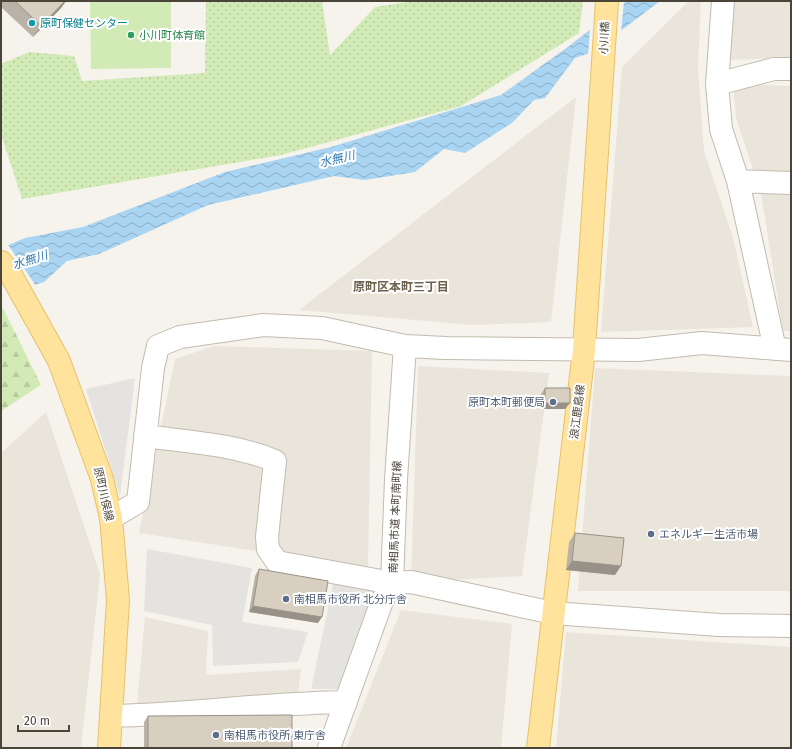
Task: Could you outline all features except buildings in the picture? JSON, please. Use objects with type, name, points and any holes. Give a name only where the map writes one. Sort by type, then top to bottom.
[{"type":"main road","name":"小川橋","points":[[602,76],[607,1]]},
{"type":"main road","name":"浪江鹿島線","points":[[538,748],[584,350],[602,76]]},
{"type":"main road","name":"原町川俣線","points":[[1,262],[10,273],[59,361],[84,424],[102,479],[111,518],[118,600],[110,748]]},
{"type":"street","points":[[111,518],[138,502],[153,368],[158,346],[180,337],[233,328],[270,326],[322,328],[405,346],[638,350],[702,343],[783,349],[738,181],[721,129],[717,84],[723,1]]},
{"type":"street","points":[[717,84],[774,69],[791,69]]},
{"type":"street","points":[[738,181],[791,183]]},
{"type":"street","name":"南相馬市道 本町南町線","points":[[329,748],[382,601],[392,583],[396,479],[405,346]]},
{"type":"street","points":[[145,436],[256,454],[275,461],[267,537],[268,549],[277,562],[392,583],[411,582],[553,613],[719,625],[791,626]]},
{"type":"street","points":[[112,716],[205,711],[278,704],[346,702]]},
{"type":"shaded area","points":[[689,1],[701,1],[698,67],[704,151],[733,237],[753,327],[601,332],[622,67]]},
{"type":"shaded area","points":[[732,1],[791,1],[791,58],[726,60]]},
{"type":"shaded area","points":[[733,84],[791,86],[791,331],[783,331],[761,193],[736,118]]},
{"type":"shaded area","points":[[576,97],[551,322],[473,325],[299,310]]},
{"type":"shaded area","points":[[214,346],[372,351],[368,568],[139,533],[175,359]]},
{"type":"shaded area","points":[[418,366],[549,373],[522,576],[411,582]]},
{"type":"shaded area","points":[[595,368],[791,376],[791,591],[578,591]]},
{"type":"shaded area","points":[[135,378],[120,496],[86,389]]},
{"type":"shaded area","points":[[46,412],[100,574],[81,748],[1,748],[1,453]]},
{"type":"shaded area","points":[[147,549],[252,568],[242,622],[308,632],[298,662],[213,666],[212,625],[144,611]]},
{"type":"shaded area","points":[[334,580],[374,588],[340,689],[311,689]]},
{"type":"shaded area","points":[[401,610],[512,624],[501,748],[346,748]]},
{"type":"shaded area","points":[[145,617],[208,631],[206,675],[301,669],[298,693],[137,704]]},
{"type":"shaded area","points":[[566,632],[791,647],[791,748],[556,748]]},
{"type":"green space","name":"小川町体育館","points":[[90,1],[171,1],[171,68],[91,69]]},
{"type":"green space","points":[[206,1],[322,1],[330,55],[375,7],[414,1],[583,1],[579,33],[461,106],[281,155],[22,199],[1,134],[1,64],[29,52],[74,56],[82,81],[205,73]]},
{"type":"green space","points":[[1,308],[3,308],[41,385],[1,411]]},
{"type":"water","name":"水無川","points":[[627,1],[660,1],[593,52],[575,58],[545,98],[534,100],[512,123],[465,153],[444,149],[415,172],[365,180],[334,176],[208,205],[99,254],[67,261],[44,282],[1,296],[1,248],[25,238],[83,227],[225,172],[331,147],[501,95],[569,46]]},
{"type":"pier","points":[[624,1],[621,33],[594,54],[588,56],[590,27]]},
{"type":"pier","points":[[7,243],[36,286],[1,298],[1,245]]},
{"type":"place","name":"原町保健センター","points":[[32,23]]},
{"type":"place","name":"小川町体育館","points":[[131,35]]},
{"type":"place","name":"原町本町郵便局","points":[[553,402]]},
{"type":"place","name":"エネルギー生活市場","points":[[651,534]]},
{"type":"place","name":"南相馬市役所 北分庁舎","points":[[286,599]]},
{"type":"place","name":"南相馬市役所 東庁舎","points":[[216,735]]},
{"type":"district","name":"原町区本町三丁目","points":[[401,287]]}]
